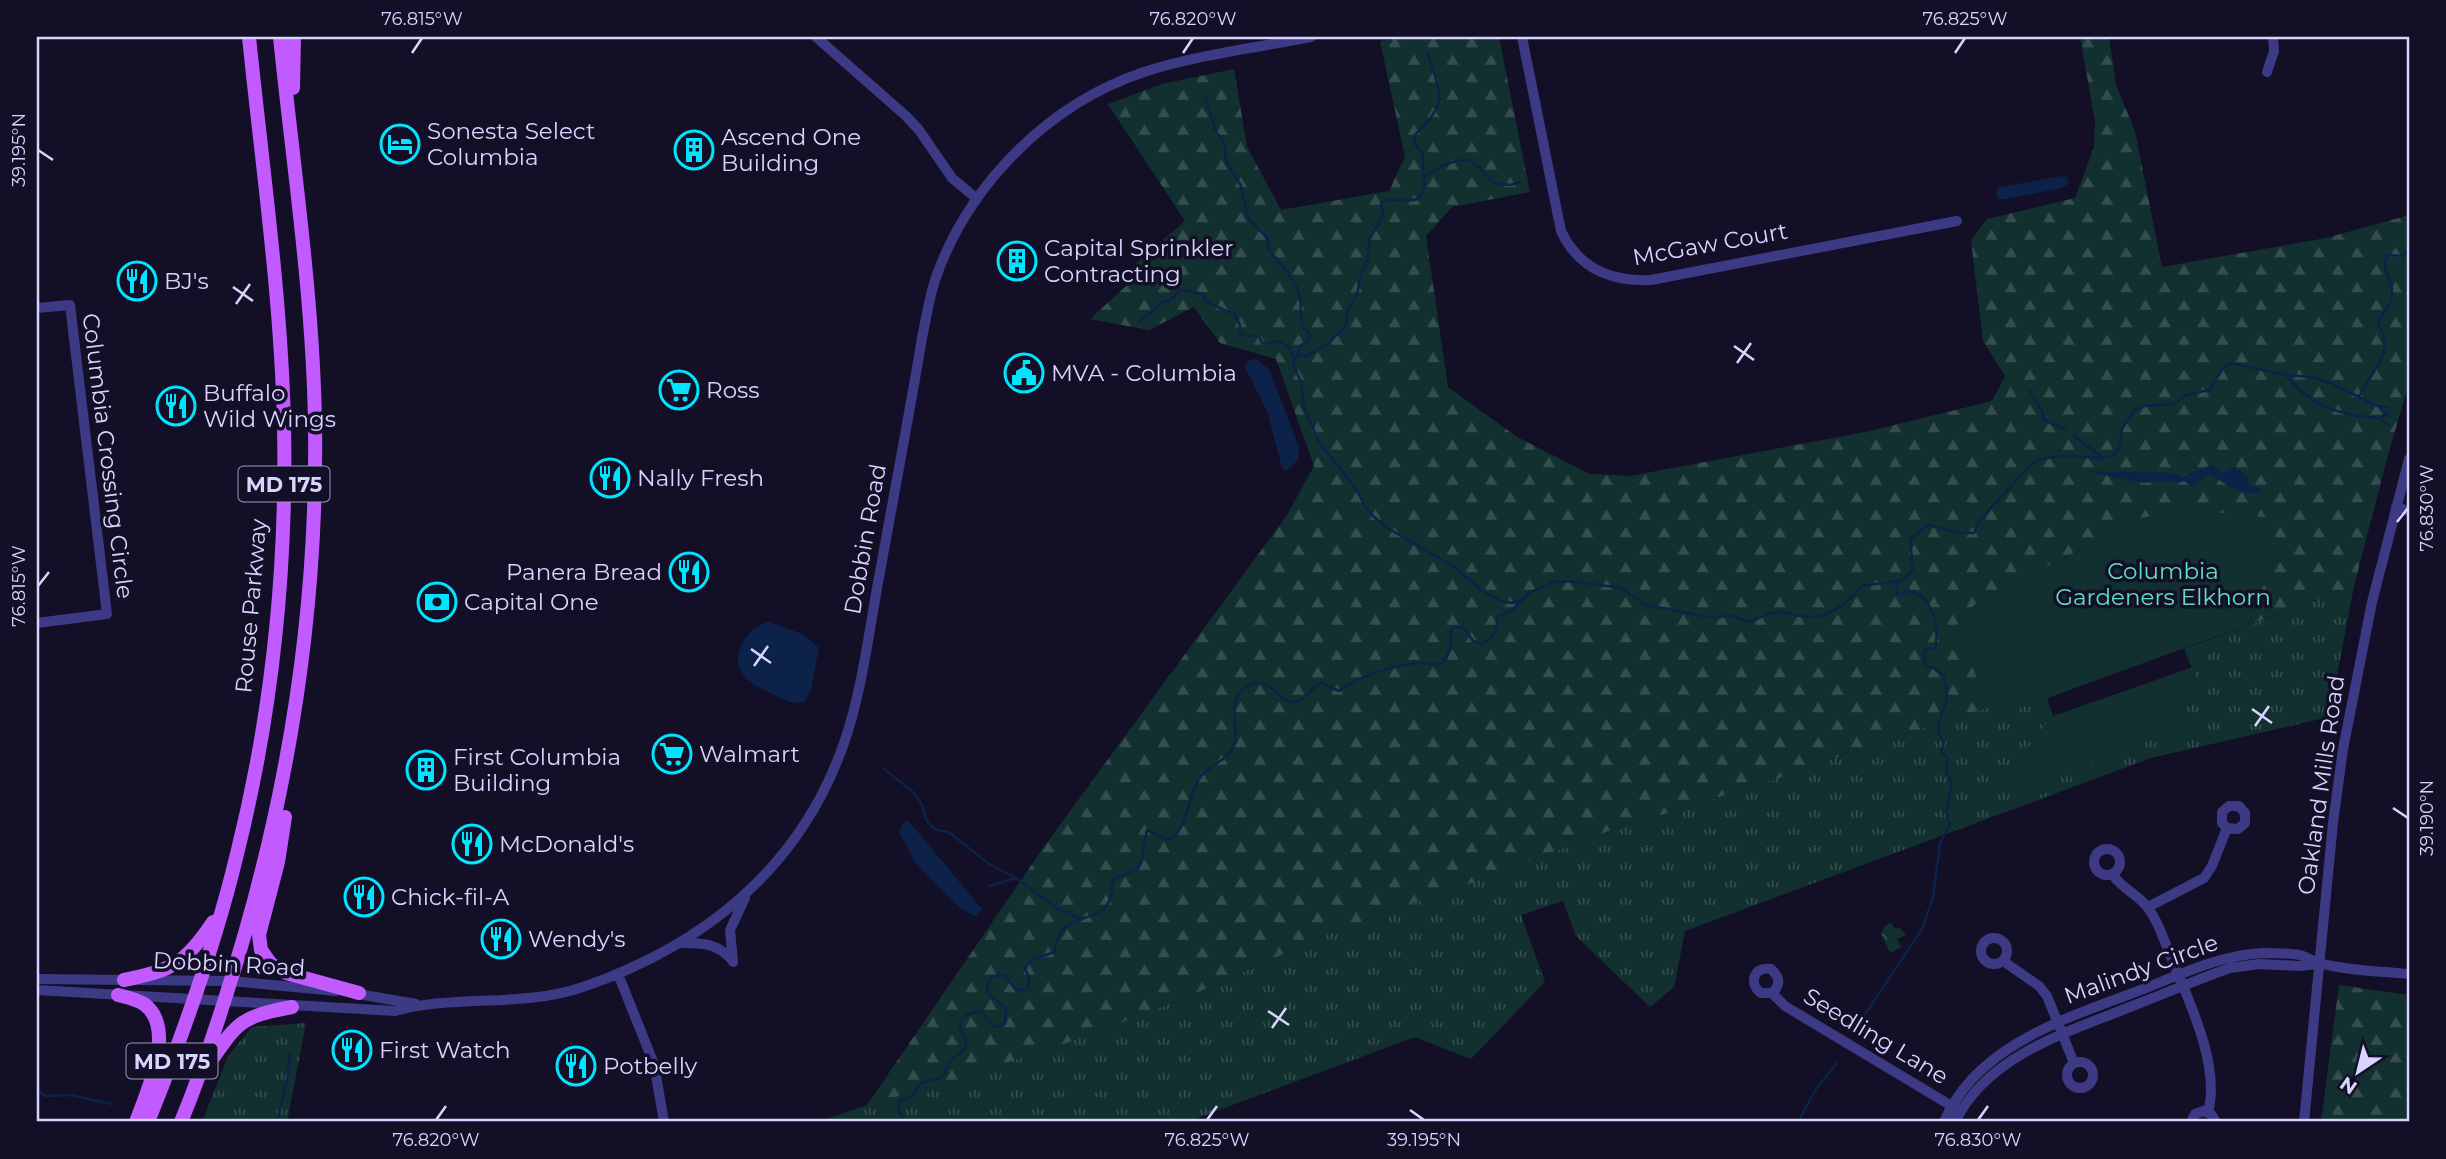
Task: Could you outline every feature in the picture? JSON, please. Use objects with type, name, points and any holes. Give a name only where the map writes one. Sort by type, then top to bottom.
[{"type":"main road","points":[[242,37],[261,148]]},
{"type":"main road","name":"Rouse Parkway","points":[[148,1122],[171,1066],[199,981],[223,907],[243,830],[258,752],[274,636],[284,482],[282,379],[249,37]]},
{"type":"main road","name":"MD 175","points":[[181,1122],[199,1078],[252,914],[288,757],[306,623],[313,540],[315,422],[309,321],[280,37]]},
{"type":"main road","points":[[293,166],[294,37]]},
{"type":"main road","points":[[306,623],[301,693],[286,810],[278,862],[259,943],[265,958],[277,969],[359,993]]},
{"type":"main road","points":[[124,980],[156,974],[177,964],[197,945],[223,907]]},
{"type":"main road","points":[[118,995],[144,1004],[155,1017],[158,1026],[156,1061],[136,1122]]},
{"type":"main road","points":[[199,1078],[242,1021],[260,1013],[292,1007]]},
{"type":"street","points":[[816,37],[906,116],[919,130],[944,168],[977,199]]},
{"type":"street","name":"Dobbin Road","points":[[37,990],[395,1012],[418,1005],[534,997],[579,988],[618,974],[681,943],[747,893],[788,850],[829,781],[845,741],[858,692],[929,305],[944,259],[977,199],[1020,148],[1039,131],[1089,97],[1114,84],[1170,65],[1311,37]]},
{"type":"street","name":"McGaw Court","points":[[1522,37],[1561,231],[1578,257],[1607,276],[1651,280],[1957,221]]},
{"type":"street","points":[[2267,72],[2274,51],[2273,37]]},
{"type":"street","name":"Columbia Crossing Circle","points":[[37,307],[69,305],[107,614],[37,623]]},
{"type":"street","name":"Oakland Mills Road","points":[[2304,1122],[2343,749],[2372,602],[2409,459]]},
{"type":"street","points":[[2396,506],[2409,511]]},
{"type":"street","points":[[2148,907],[2204,878],[2212,866],[2227,828]]},
{"type":"street","points":[[2113,875],[2123,887],[2148,907],[2180,981],[2197,1024],[2210,1076],[2208,1112]]},
{"type":"street","points":[[681,943],[707,943],[716,946],[724,950],[733,961],[730,930],[747,893]]},
{"type":"street","name":"Malindy Circle","points":[[1944,1122],[1993,1075],[2061,1028],[2180,981],[2226,958],[2259,953],[2300,956],[2319,963],[2409,974]]},
{"type":"street","points":[[2003,961],[2039,986],[2047,996],[2074,1063]]},
{"type":"street","points":[[618,974],[654,1063],[664,1122]]},
{"type":"street","name":"Dobbin Road","points":[[37,979],[231,981],[359,993],[418,1005]]},
{"type":"street","name":"Seedling Lane","points":[[1772,993],[1786,1006],[1956,1113]]},
{"type":"street","points":[[2191,1122],[2195,1114],[2208,1112],[2216,1122]]},
{"type":"green space","points":[[1406,37],[1499,37],[1530,192],[1452,207],[1426,236],[1448,387],[1517,437],[1590,474],[1630,476],[1870,431],[1992,401],[2005,376],[1983,341],[1971,240],[1987,219],[2075,198],[2094,147],[2095,121],[2080,37],[2109,37],[2116,85],[2135,131],[2162,267],[2326,238],[2406,216],[2409,210],[2409,383],[2354,586],[2248,625],[2277,550],[2141,518],[1977,603],[1958,621],[1987,708],[1767,782],[1609,831],[1342,928],[1178,1001],[1072,1041],[958,1079],[867,1105],[1043,848],[1287,515],[1314,466],[1276,359],[1220,343],[1194,307],[1149,330],[1090,319],[1136,277],[1133,266],[1185,221],[1108,104],[1162,84],[1234,69],[1247,147],[1281,210],[1389,191],[1405,157],[1380,41]]},
{"type":"green space","name":"Columbia Gardeners Elkhorn","points":[[2183,509],[2273,518],[2277,550],[2248,625],[2015,710],[1987,708],[1957,621],[1977,603],[2141,518]]},
{"type":"green space","points":[[2354,586],[2329,717],[2151,758],[1685,931],[1674,987],[1650,1007],[1576,936],[1563,901],[1521,915],[1545,982],[1471,1059],[1415,1037],[1187,1122],[818,1122],[958,1079],[1178,1001],[1342,928],[1609,831],[1767,782],[1987,708],[2015,710],[2047,698],[2053,716],[2033,740],[2012,784],[2190,724],[2177,694],[2199,685],[2184,649]]},
{"type":"green space","name":"Columbia Gardeners Elkhorn","points":[[2193,667],[2199,686],[2178,694],[2190,725],[2011,796],[2012,784],[2024,755],[2053,716]]},
{"type":"green space","points":[[1890,923],[1896,929],[1899,927],[1906,935],[1897,939],[1901,947],[1890,953],[1881,934]]},
{"type":"green space","points":[[2339,985],[2409,995],[2409,1122],[2321,1122]]},
{"type":"green space","points":[[306,1023],[287,1122],[202,1122],[228,1056],[252,1027]]},
{"type":"water","points":[[2067,177],[2069,183],[2062,188],[2006,199],[1999,199],[1995,192],[2000,187]]},
{"type":"water","points":[[1256,359],[1269,369],[1299,447],[1298,460],[1286,471],[1282,468],[1267,411],[1245,367],[1248,361]]},
{"type":"water","points":[[2211,465],[2223,472],[2234,467],[2249,478],[2248,484],[2261,489],[2261,492],[2239,491],[2208,475],[2191,486],[2184,481],[2144,483],[2084,471],[2171,473],[2182,477]]},
{"type":"water","points":[[769,622],[803,634],[819,648],[811,690],[805,702],[790,702],[759,687],[742,674],[738,665],[738,654],[743,642],[757,627]]},
{"type":"water","points":[[908,820],[982,909],[976,917],[959,907],[915,862],[899,832],[902,824]]},
{"type":"waterway","points":[[1423,177],[1423,154],[1414,143],[1415,135],[1434,113],[1439,96],[1427,52]]},
{"type":"waterway","points":[[1205,95],[1216,132],[1223,140],[1226,161],[1241,186],[1248,218],[1269,240],[1268,248],[1290,276],[1299,294],[1301,320],[1310,335],[1308,343],[1301,345],[1293,364],[1301,382],[1304,407],[1319,442],[1356,489],[1365,506],[1386,527],[1456,568],[1482,591],[1501,601],[1512,603],[1520,600]]},
{"type":"waterway","points":[[1299,355],[1306,356],[1326,345],[1346,326],[1348,310],[1357,294],[1368,258],[1370,238],[1383,216],[1381,202],[1418,199],[1425,187],[1423,178],[1460,160],[1472,162],[1494,183],[1511,185],[1520,182]]},
{"type":"waterway","points":[[2359,397],[2383,354],[2383,335],[2378,322],[2392,296],[2385,268],[2386,255],[2403,256],[2409,247]]},
{"type":"waterway","points":[[1138,323],[1180,290],[1204,294],[1205,301],[1234,313],[1240,325],[1240,333],[1245,336],[1259,336],[1262,343],[1266,344],[1280,342],[1290,349],[1293,358]]},
{"type":"waterway","points":[[905,1122],[898,1110],[900,1100],[911,1097],[921,1083],[942,1077],[952,1059],[963,1052],[966,1042],[960,1027],[962,1019],[972,1013],[982,1012],[995,1027],[1005,1024],[1006,1009],[988,993],[987,984],[993,976],[1004,975],[1016,990],[1028,989],[1029,979],[1025,968],[1030,961],[1054,952],[1063,930],[1068,925],[1101,911],[1110,899],[1114,879],[1137,869],[1141,863],[1147,830],[1168,840],[1180,829],[1199,779],[1233,748],[1236,735],[1236,700],[1238,694],[1251,684],[1265,684],[1285,700],[1294,702],[1302,699],[1321,683],[1339,691],[1366,676],[1399,666],[1442,664],[1449,652],[1451,630],[1454,627],[1464,628],[1473,641],[1482,644],[1494,633],[1497,617],[1510,612],[1529,593],[1554,582],[1571,581],[1621,588],[1646,605],[1714,618],[1730,615],[1749,622],[1776,612],[1810,617],[1826,614],[1845,602],[1862,586],[1903,580],[1913,569],[1910,539],[1928,525],[1960,533],[1974,533],[1980,520],[2030,466],[2040,459],[2113,456],[2119,448],[2122,429],[2135,410],[2144,406],[2174,404],[2186,395],[2209,390],[2224,367],[2232,363],[2286,375],[2312,377],[2378,406],[2389,407]]},
{"type":"waterway","points":[[2286,375],[2295,386],[2316,402],[2339,412],[2379,418]]},
{"type":"waterway","points":[[2030,391],[2042,411],[2044,420],[2065,429]]},
{"type":"waterway","points":[[2378,406],[2389,416]]},
{"type":"waterway","points":[[2385,415],[2379,418],[2389,425]]},
{"type":"waterway","points":[[2074,436],[2102,457]]},
{"type":"waterway","points":[[1858,1025],[1922,929],[1933,897],[1940,843],[1950,824],[1946,814],[1952,782],[1946,772],[1948,758],[1941,752],[1944,743],[1939,729],[1947,699],[1947,688],[1943,675],[1932,667],[1925,667],[1924,650],[1935,648],[1935,622],[1928,603],[1922,597],[1908,590],[1897,594],[1897,582]]},
{"type":"waterway","points":[[884,769],[912,791],[934,829],[950,833],[989,864],[1016,878],[1058,909],[1080,918]]},
{"type":"waterway","points":[[989,886],[1016,878]]},
{"type":"waterway","points":[[277,1122],[288,1076],[290,1054]]},
{"type":"waterway","points":[[1798,1122],[1816,1089],[1837,1063]]},
{"type":"waterway","points":[[37,1089],[45,1096],[70,1095],[112,1104]]},
{"type":"place","name":"Sonesta Select Columbia","points":[[400,144]]},
{"type":"place","name":"Ascend One Building","points":[[694,150]]},
{"type":"place","name":"Capital Sprinkler Contracting","points":[[1017,261]]},
{"type":"place","name":"BJ's","points":[[137,281]]},
{"type":"place","name":"MVA - Columbia","points":[[1024,373]]},
{"type":"place","name":"Ross","points":[[679,390]]},
{"type":"place","name":"Buffalo Wild Wings","points":[[176,406]]},
{"type":"place","name":"Nally Fresh","points":[[610,478]]},
{"type":"place","name":"Panera Bread","points":[[689,572]]},
{"type":"place","name":"Capital One","points":[[437,602]]},
{"type":"place","name":"Walmart","points":[[672,754]]},
{"type":"place","name":"First Columbia Building","points":[[426,770]]},
{"type":"place","name":"McDonald's","points":[[472,844]]},
{"type":"place","name":"Chick-fil-A","points":[[364,897]]},
{"type":"place","name":"Wendy's","points":[[501,939]]},
{"type":"place","name":"First Watch","points":[[352,1050]]},
{"type":"place","name":"Potbelly","points":[[576,1066]]}]
